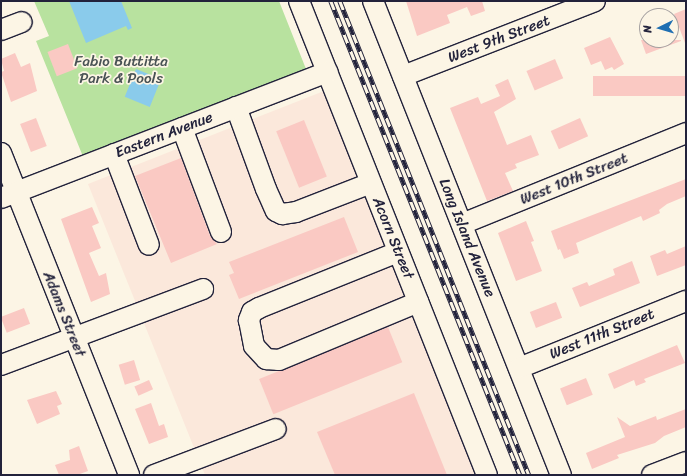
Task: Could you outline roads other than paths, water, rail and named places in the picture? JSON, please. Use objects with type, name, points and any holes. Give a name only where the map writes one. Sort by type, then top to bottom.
[{"type":"street","name":"Acorn Street","points":[[299,1],[487,475]]},
{"type":"street","name":"Long Island Avenue","points":[[373,1],[561,475]]},
{"type":"street","name":"West 9th Street","points":[[403,76],[594,1]]},
{"type":"street","points":[[1,30],[22,22]]},
{"type":"street","name":"Eastern Avenue","points":[[9,195],[327,72]]},
{"type":"street","points":[[236,107],[266,189],[276,211],[282,214],[296,212],[371,182]]},
{"type":"street","points":[[182,128],[221,232]]},
{"type":"street","name":"West 10th Street","points":[[462,224],[686,133]]},
{"type":"street","name":"Adams Street","points":[[1,153],[9,195],[73,337],[129,475]]},
{"type":"street","points":[[114,154],[149,245]]},
{"type":"street","points":[[398,252],[258,308],[252,312],[249,320],[249,330],[254,346],[266,359],[279,360],[418,302]]},
{"type":"street","points":[[1,365],[203,289]]},
{"type":"street","name":"West 11th Street","points":[[519,368],[686,301]]},
{"type":"street","points":[[154,475],[276,428]]},
{"type":"street","points":[[652,475],[686,462]]},
{"type":"water","points":[[69,1],[121,1],[132,28],[128,30],[126,26],[86,43]]},
{"type":"water","points":[[136,69],[161,79],[150,107],[125,97]]},
{"type":"railway","points":[[331,1],[520,475]]},
{"type":"railway","points":[[340,1],[529,475]]},
{"type":"park label","name":"Fabio Buttitta Park & Pools","points":[[121,70]]}]
